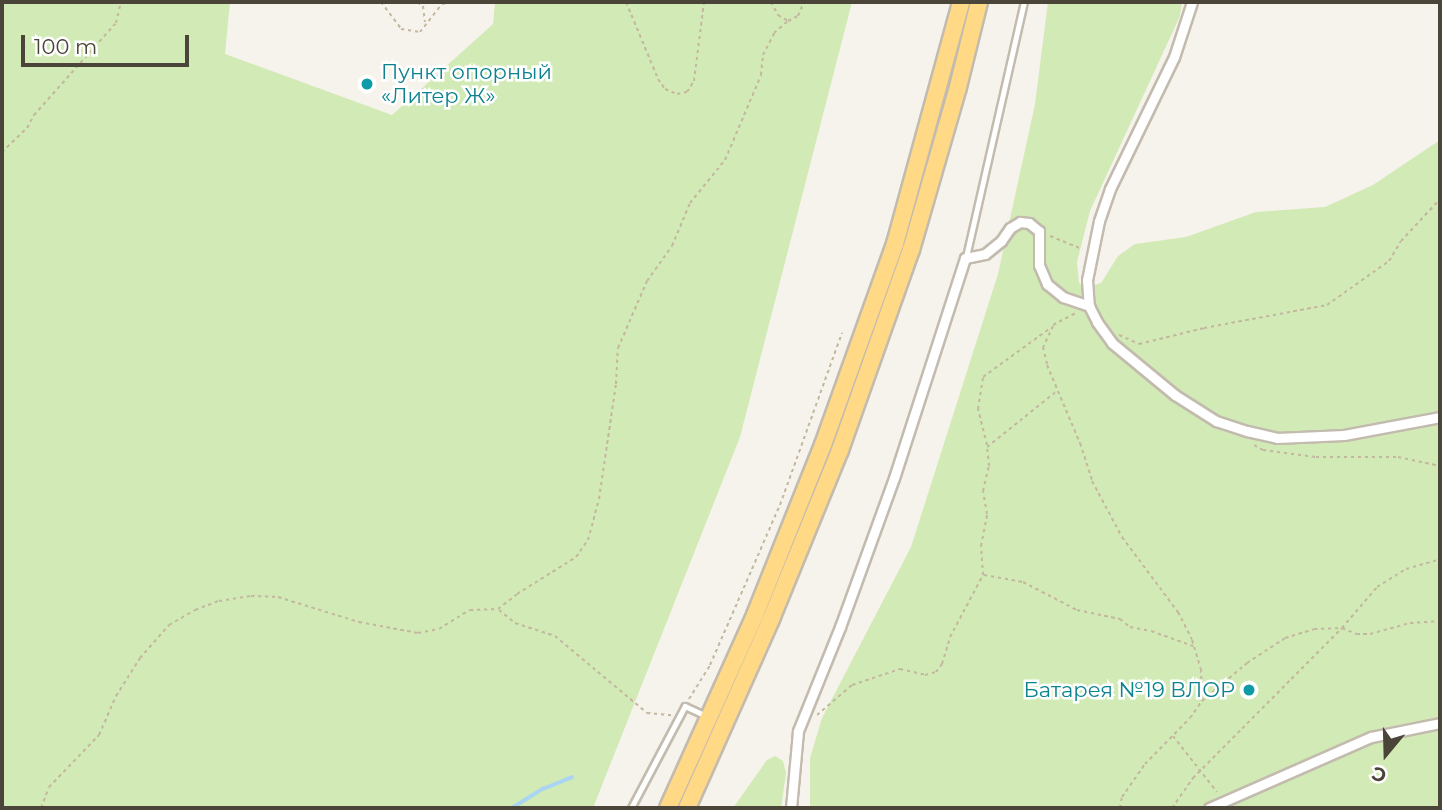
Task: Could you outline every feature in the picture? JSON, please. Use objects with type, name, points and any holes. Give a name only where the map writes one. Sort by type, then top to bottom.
[{"type":"highway","points":[[668,808],[755,615],[828,432],[895,244],[961,2]]},
{"type":"highway","points":[[687,808],[771,619],[840,450],[911,250],[958,87],[979,2]]},
{"type":"street","points":[[1192,2],[1174,57],[1110,189],[1091,252],[1087,280],[1089,306],[1097,322],[1112,343],[1175,395],[1216,421],[1247,431],[1277,438],[1344,435],[1440,417]]},
{"type":"street","points":[[791,808],[798,731],[840,627],[890,490],[965,258],[985,254],[1020,222],[1029,223],[1039,230],[1039,265],[1047,285],[1063,297],[1089,306]]},
{"type":"street","points":[[1209,808],[1371,737],[1440,723]]},
{"type":"lane","points":[[965,258],[1024,2]]},
{"type":"lane","points":[[631,808],[685,706],[704,715]]},
{"type":"path","points":[[2,152],[27,128],[34,115],[116,23],[121,2]]},
{"type":"path","points":[[381,2],[401,29],[420,32],[442,5],[452,2]]},
{"type":"path","points":[[417,2],[423,6],[425,23]]},
{"type":"path","points":[[626,2],[658,79],[665,89],[677,94],[687,92],[694,81],[704,2]]},
{"type":"path","points":[[771,2],[778,15],[788,21]]},
{"type":"path","points":[[41,808],[49,787],[99,735],[116,696],[140,658],[169,625],[195,610],[219,601],[251,596],[278,597],[359,622],[418,632],[439,629],[470,610],[498,609],[576,557],[588,540],[599,499],[616,384],[618,348],[647,281],[672,246],[690,202],[725,160],[761,75],[763,55],[774,33],[798,16],[804,2]]},
{"type":"path","points":[[1097,322],[1139,344],[1327,304],[1389,261],[1401,241],[1440,199]]},
{"type":"path","points":[[1039,230],[1091,252]]},
{"type":"path","points":[[816,716],[852,685],[900,669],[925,675],[936,671],[983,575],[980,568],[985,531],[982,529],[987,514],[983,491],[989,466],[988,447],[978,409],[983,377],[1053,326],[1089,306]]},
{"type":"path","points":[[1053,326],[1043,347],[1057,391],[1098,493],[1122,537],[1178,612],[1200,668],[1202,701]]},
{"type":"path","points":[[685,706],[710,665],[780,505],[842,333]]},
{"type":"path","points":[[988,447],[1057,391]]},
{"type":"path","points":[[1247,431],[1254,445],[1263,450],[1316,457],[1398,457],[1440,466]]},
{"type":"path","points":[[1172,808],[1193,778],[1297,670],[1342,628],[1377,587],[1406,569],[1440,559]]},
{"type":"path","points":[[983,575],[1023,582],[1077,610],[1120,619],[1130,627],[1151,631],[1194,647]]},
{"type":"path","points":[[498,609],[515,623],[555,636],[647,712],[680,716]]},
{"type":"path","points":[[1120,808],[1122,797],[1137,775],[1202,701],[1247,663],[1285,638],[1314,629],[1342,628],[1356,634],[1370,634],[1410,623],[1440,621]]},
{"type":"path","points":[[1172,736],[1203,770],[1223,800]]},
{"type":"green space","points":[[2,2],[230,2],[225,54],[392,115],[493,24],[495,2],[852,2],[740,437],[593,808],[2,808]]},
{"type":"green space","points":[[1048,2],[1182,2],[1180,16],[1090,211],[1077,262],[1079,283],[1086,288],[1101,283],[1118,256],[1135,244],[1186,237],[1256,212],[1325,207],[1373,185],[1440,140],[1440,808],[810,808],[810,758],[822,718],[911,547],[998,274],[1035,104]]},
{"type":"green space","points":[[775,756],[783,761],[786,773],[781,808],[733,808],[767,760]]},
{"type":"waterway","points":[[512,808],[543,789],[572,777]]},
{"type":"place","name":"Пункт опорный «Литер Ж»","points":[[367,84]]},
{"type":"place","name":"Батарея №19 ВЛОР","points":[[1249,690]]}]
